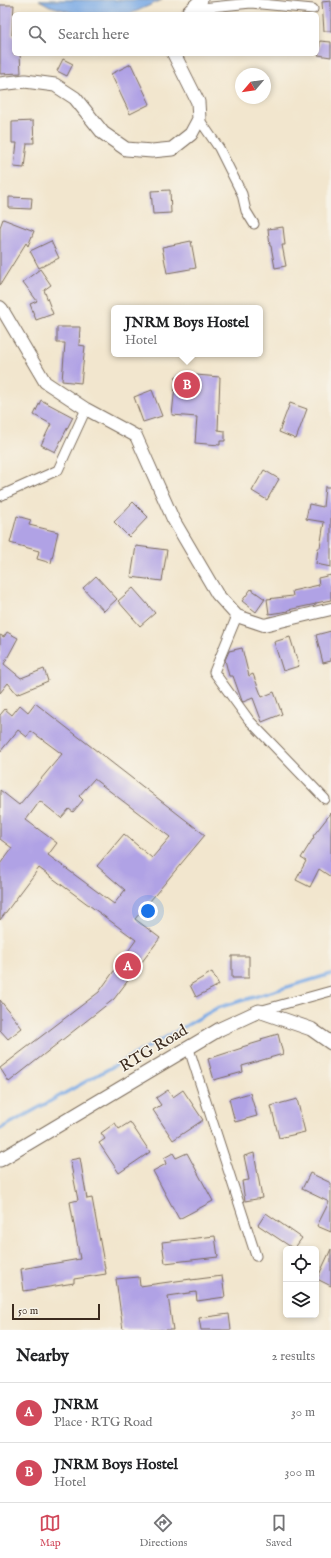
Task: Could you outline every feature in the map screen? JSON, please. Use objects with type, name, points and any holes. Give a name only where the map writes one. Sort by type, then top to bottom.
[{"type":"main road","points":[[0,84],[25,81],[55,85],[74,98],[103,133],[126,148],[152,151],[172,149],[191,134],[199,119],[198,102],[175,56]]},
{"type":"main road","points":[[259,1011],[311,1029],[331,1043]]},
{"type":"main road","name":"RTG Road","points":[[0,1160],[189,1049],[220,1029],[259,1011]]},
{"type":"street","points":[[193,8],[251,3],[313,9]]},
{"type":"street","points":[[199,119],[219,148],[242,194],[246,211],[254,224]]},
{"type":"street","points":[[0,307],[45,382],[86,409],[136,436],[173,519],[217,594],[237,616],[264,625],[331,609]]},
{"type":"street","points":[[0,496],[58,470],[86,409]]},
{"type":"street","points":[[237,616],[214,672],[249,720],[325,799]]},
{"type":"street","points":[[259,1011],[331,991]]},
{"type":"street","points":[[189,1049],[256,1256]]},
{"type":"water","points":[[39,0],[162,0],[135,12],[70,12],[50,6]]},
{"type":"building","points":[[331,1],[331,31],[324,31],[322,2]]},
{"type":"building","points":[[0,5],[14,5],[14,12],[12,12],[12,56],[20,56],[21,73],[0,74]]},
{"type":"building","points":[[320,41],[331,42],[331,57],[319,55]]},
{"type":"building","points":[[63,59],[73,64],[67,76],[57,71]]},
{"type":"building","points":[[131,64],[150,104],[130,114],[111,74]]},
{"type":"building","points":[[33,121],[34,143],[27,143],[24,168],[14,167],[17,143],[12,143],[12,122]]},
{"type":"building","points":[[170,190],[171,213],[153,214],[151,191]]},
{"type":"building","points":[[9,197],[32,198],[31,209],[9,208]]},
{"type":"building","points":[[3,219],[34,231],[28,246],[26,243],[0,285],[0,227]]},
{"type":"building","points":[[283,227],[285,245],[282,245],[286,266],[275,268],[268,229]]},
{"type":"building","points":[[51,241],[59,258],[39,268],[30,251]]},
{"type":"building","points":[[191,241],[196,268],[167,273],[162,247]]},
{"type":"building","points":[[40,269],[51,285],[44,290],[53,314],[36,320],[30,304],[37,301],[23,282]]},
{"type":"building","points":[[57,327],[80,327],[79,345],[85,346],[81,383],[62,381],[65,343],[57,343]]},
{"type":"building","points":[[196,375],[220,377],[218,430],[225,431],[225,441],[220,441],[220,445],[195,443],[197,417],[172,415],[176,376],[195,378]]},
{"type":"building","points":[[152,390],[162,416],[143,422],[134,397]]},
{"type":"building","points":[[41,400],[73,417],[55,452],[41,445],[51,424],[34,415]]},
{"type":"building","points":[[290,403],[307,409],[296,439],[279,432]]},
{"type":"building","points":[[264,470],[279,479],[267,500],[252,491]]},
{"type":"building","points":[[325,487],[331,487],[331,567],[316,564],[324,522],[306,519],[309,504],[323,507]]},
{"type":"building","points":[[133,502],[148,517],[129,537],[114,522]]},
{"type":"building","points":[[17,516],[31,520],[29,525],[58,532],[51,563],[37,559],[39,551],[10,543]]},
{"type":"building","points":[[136,546],[167,550],[162,581],[131,577]]},
{"type":"building","points":[[331,575],[331,600],[288,610],[289,611],[269,614],[267,599],[293,596],[292,591],[319,585],[318,578]]},
{"type":"building","points":[[96,576],[117,599],[104,611],[83,588]]},
{"type":"building","points":[[133,588],[155,613],[140,626],[118,601]]},
{"type":"building","points":[[251,589],[265,599],[256,612],[242,601]]},
{"type":"building","points":[[331,631],[331,661],[323,663],[316,635]]},
{"type":"building","points":[[7,632],[18,638],[4,664],[21,678],[44,669],[48,681],[17,694],[8,683],[0,693],[0,635],[4,637]]},
{"type":"building","points":[[290,637],[299,666],[283,671],[274,642]]},
{"type":"building","points":[[242,648],[249,676],[253,674],[262,697],[274,692],[282,714],[262,722],[253,698],[243,702],[242,701],[233,676],[229,676],[225,660],[229,651]]},
{"type":"building","points":[[35,703],[205,835],[135,919],[160,938],[114,999],[9,1082],[0,1068],[99,992],[136,940],[39,868],[0,920],[0,864],[12,848],[0,839],[0,790],[19,805],[62,754],[31,731],[27,737],[18,730],[0,752],[0,715],[5,709],[12,715],[20,705],[28,712]],"holes":[[[94,779],[170,837],[152,858],[124,834],[97,866],[125,890],[114,904],[48,855],[57,843],[26,820],[40,801],[61,818],[69,809],[73,812],[83,800],[79,796]]]},
{"type":"building","points":[[331,813],[331,877],[319,869],[310,887],[296,880],[306,861],[301,858],[314,837],[313,836]]},
{"type":"building","points":[[232,956],[249,956],[249,978],[232,978]]},
{"type":"building","points":[[212,972],[219,985],[196,997],[190,985]]},
{"type":"building","points":[[0,1000],[22,1028],[8,1039],[0,1030]]},
{"type":"building","points":[[278,1034],[283,1054],[242,1066],[243,1072],[214,1080],[208,1059],[262,1041],[261,1039]]},
{"type":"building","points":[[168,1090],[173,1097],[183,1090],[203,1120],[173,1140],[153,1110],[161,1105],[156,1098]]},
{"type":"building","points":[[250,1093],[257,1116],[235,1122],[229,1099]]},
{"type":"building","points":[[297,1099],[305,1132],[279,1138],[271,1106]]},
{"type":"building","points":[[130,1122],[150,1152],[119,1173],[99,1143],[105,1139],[101,1133],[115,1123],[119,1129]]},
{"type":"building","points":[[173,1153],[176,1158],[187,1153],[213,1201],[179,1219],[153,1171],[166,1164],[164,1158]]},
{"type":"building","points":[[254,1153],[262,1198],[245,1201],[242,1181],[249,1180],[244,1156]]},
{"type":"building","points":[[80,1158],[87,1199],[92,1198],[106,1274],[74,1279],[74,1283],[24,1291],[21,1269],[80,1259],[70,1202],[78,1200],[70,1160]]},
{"type":"building","points":[[310,1173],[331,1183],[331,1232],[317,1226],[329,1202],[302,1189]]},
{"type":"building","points":[[266,1213],[302,1238],[296,1246],[290,1246],[258,1225]]},
{"type":"building","points":[[215,1236],[218,1257],[165,1263],[162,1242]]},
{"type":"building","points":[[331,1249],[331,1286],[319,1280],[319,1275]]},
{"type":"building","points":[[222,1276],[225,1297],[197,1301],[196,1292],[168,1296],[173,1330],[123,1330],[116,1279],[139,1277],[140,1286]]},
{"type":"building","points":[[229,1314],[231,1330],[201,1330],[199,1318]]},
{"type":"waterway","points":[[0,1129],[217,1008],[331,974]]},
{"type":"place","name":"JNRM Boys Hostel","points":[[187,385]]},
{"type":"place","name":"JNRM","points":[[128,966]]}]
